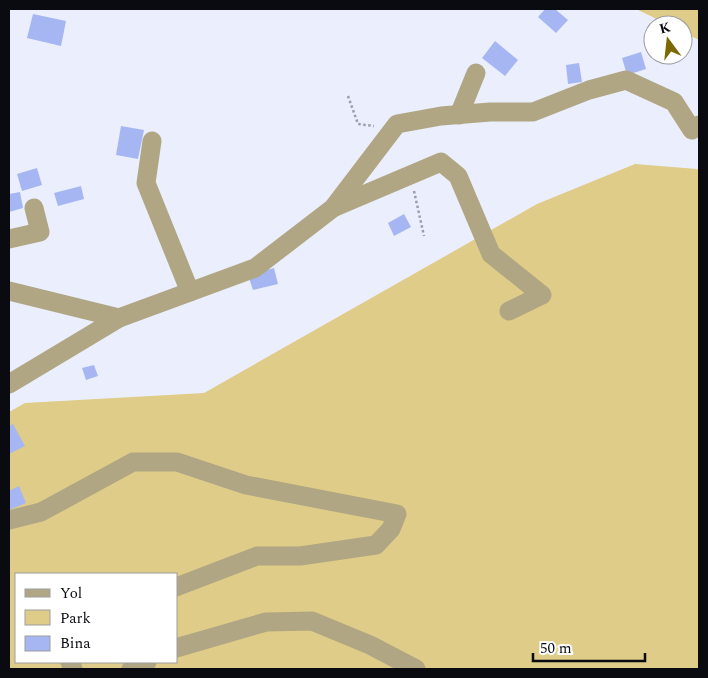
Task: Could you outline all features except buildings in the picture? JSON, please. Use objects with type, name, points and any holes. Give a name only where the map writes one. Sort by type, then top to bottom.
[{"type":"street","points":[[459,115],[476,73]]},
{"type":"street","points":[[333,208],[397,124],[441,116],[490,112],[533,112],[589,90],[626,80],[674,102],[692,130],[699,125]]},
{"type":"street","points":[[152,141],[146,183],[190,292]]},
{"type":"street","points":[[9,384],[118,318],[255,268],[333,208],[441,162],[458,176],[491,254],[542,295],[509,311]]},
{"type":"street","points":[[9,239],[40,232],[34,208]]},
{"type":"street","points":[[9,291],[118,318]]},
{"type":"street","points":[[9,520],[41,512],[134,462],[177,462],[246,485],[397,514],[391,529],[376,545],[300,556],[257,556],[178,585]]},
{"type":"street","points":[[178,647],[266,622],[312,621],[370,645],[416,669]]},
{"type":"street","points":[[131,669],[145,663]]},
{"type":"path","points":[[348,96],[358,124],[393,130]]},
{"type":"path","points":[[411,175],[424,236]]},
{"type":"green space","points":[[636,9],[699,9],[699,40],[693,37],[693,15],[648,15]]},
{"type":"green space","points":[[635,164],[697,169],[699,171],[699,669],[9,669],[9,412],[25,403],[204,393],[537,204]]}]
